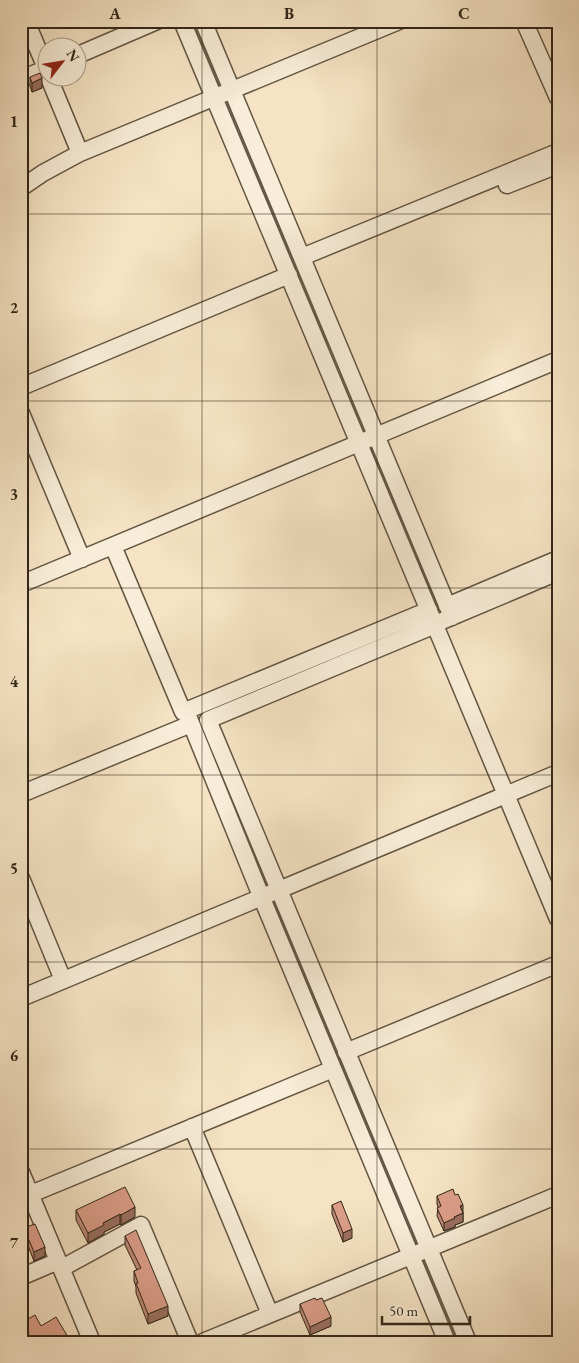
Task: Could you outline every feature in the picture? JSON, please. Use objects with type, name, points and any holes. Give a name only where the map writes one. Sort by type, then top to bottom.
[{"type":"street","points":[[26,21],[38,50]]},
{"type":"street","points":[[88,51],[157,21]]},
{"type":"street","points":[[182,21],[287,271],[449,611]]},
{"type":"street","points":[[203,21],[304,262],[433,619],[558,919]]},
{"type":"street","points":[[21,188],[43,173],[80,153],[399,21]]},
{"type":"street","points":[[524,21],[558,98]]},
{"type":"street","points":[[21,79],[38,74]]},
{"type":"street","points":[[54,88],[80,153]]},
{"type":"street","points":[[304,262],[558,152]]},
{"type":"street","points":[[304,262],[558,164]]},
{"type":"street","points":[[21,376],[287,271]]},
{"type":"street","points":[[21,387],[287,271]]},
{"type":"street","points":[[21,584],[558,360]]},
{"type":"street","points":[[21,413],[82,559]]},
{"type":"street","points":[[113,546],[183,712],[188,717],[447,1342]]},
{"type":"street","points":[[468,1342],[208,720],[433,619],[558,559]]},
{"type":"street","points":[[449,611],[558,572]]},
{"type":"street","points":[[21,786],[433,619]]},
{"type":"street","points":[[21,794],[188,717]]},
{"type":"street","points":[[21,998],[558,773]]},
{"type":"street","points":[[21,878],[64,980]]},
{"type":"street","points":[[348,1057],[558,964]]},
{"type":"street","points":[[348,1057],[558,974]]},
{"type":"street","points":[[25,1183],[192,1127],[331,1064]]},
{"type":"street","points":[[25,1183],[331,1064]]},
{"type":"street","points":[[192,1127],[270,1314]]},
{"type":"street","points":[[25,1183],[92,1342]]},
{"type":"street","points":[[203,1342],[558,1195]]},
{"type":"street","points":[[21,1277],[60,1265],[141,1225],[190,1342]]},
{"type":"building","points":[[38,74],[38,80],[32,83],[30,77]]},
{"type":"building","points":[[125,1187],[135,1207],[88,1233],[76,1210]]},
{"type":"building","points":[[453,1189],[455,1195],[458,1194],[463,1205],[460,1206],[463,1213],[444,1223],[437,1208],[441,1206],[437,1196]]},
{"type":"building","points":[[341,1201],[352,1229],[343,1233],[332,1205]]},
{"type":"building","points":[[35,1224],[45,1247],[34,1252],[24,1228]]},
{"type":"building","points":[[136,1230],[168,1306],[148,1314],[136,1283],[138,1283],[134,1271],[141,1268],[125,1236]]},
{"type":"building","points":[[315,1298],[316,1300],[322,1298],[331,1317],[310,1327],[300,1304]]},
{"type":"building","points":[[35,1315],[41,1326],[56,1317],[71,1342],[21,1342],[21,1323]]},
{"type":"waterway","points":[[194,21],[221,87]]},
{"type":"waterway","points":[[227,100],[329,345]]},
{"type":"waterway","points":[[354,650],[377,640]]},
{"type":"waterway","points":[[221,776],[268,889]]},
{"type":"waterway","points":[[272,898],[418,1247]]},
{"type":"waterway","points":[[423,1257],[458,1342]]}]
